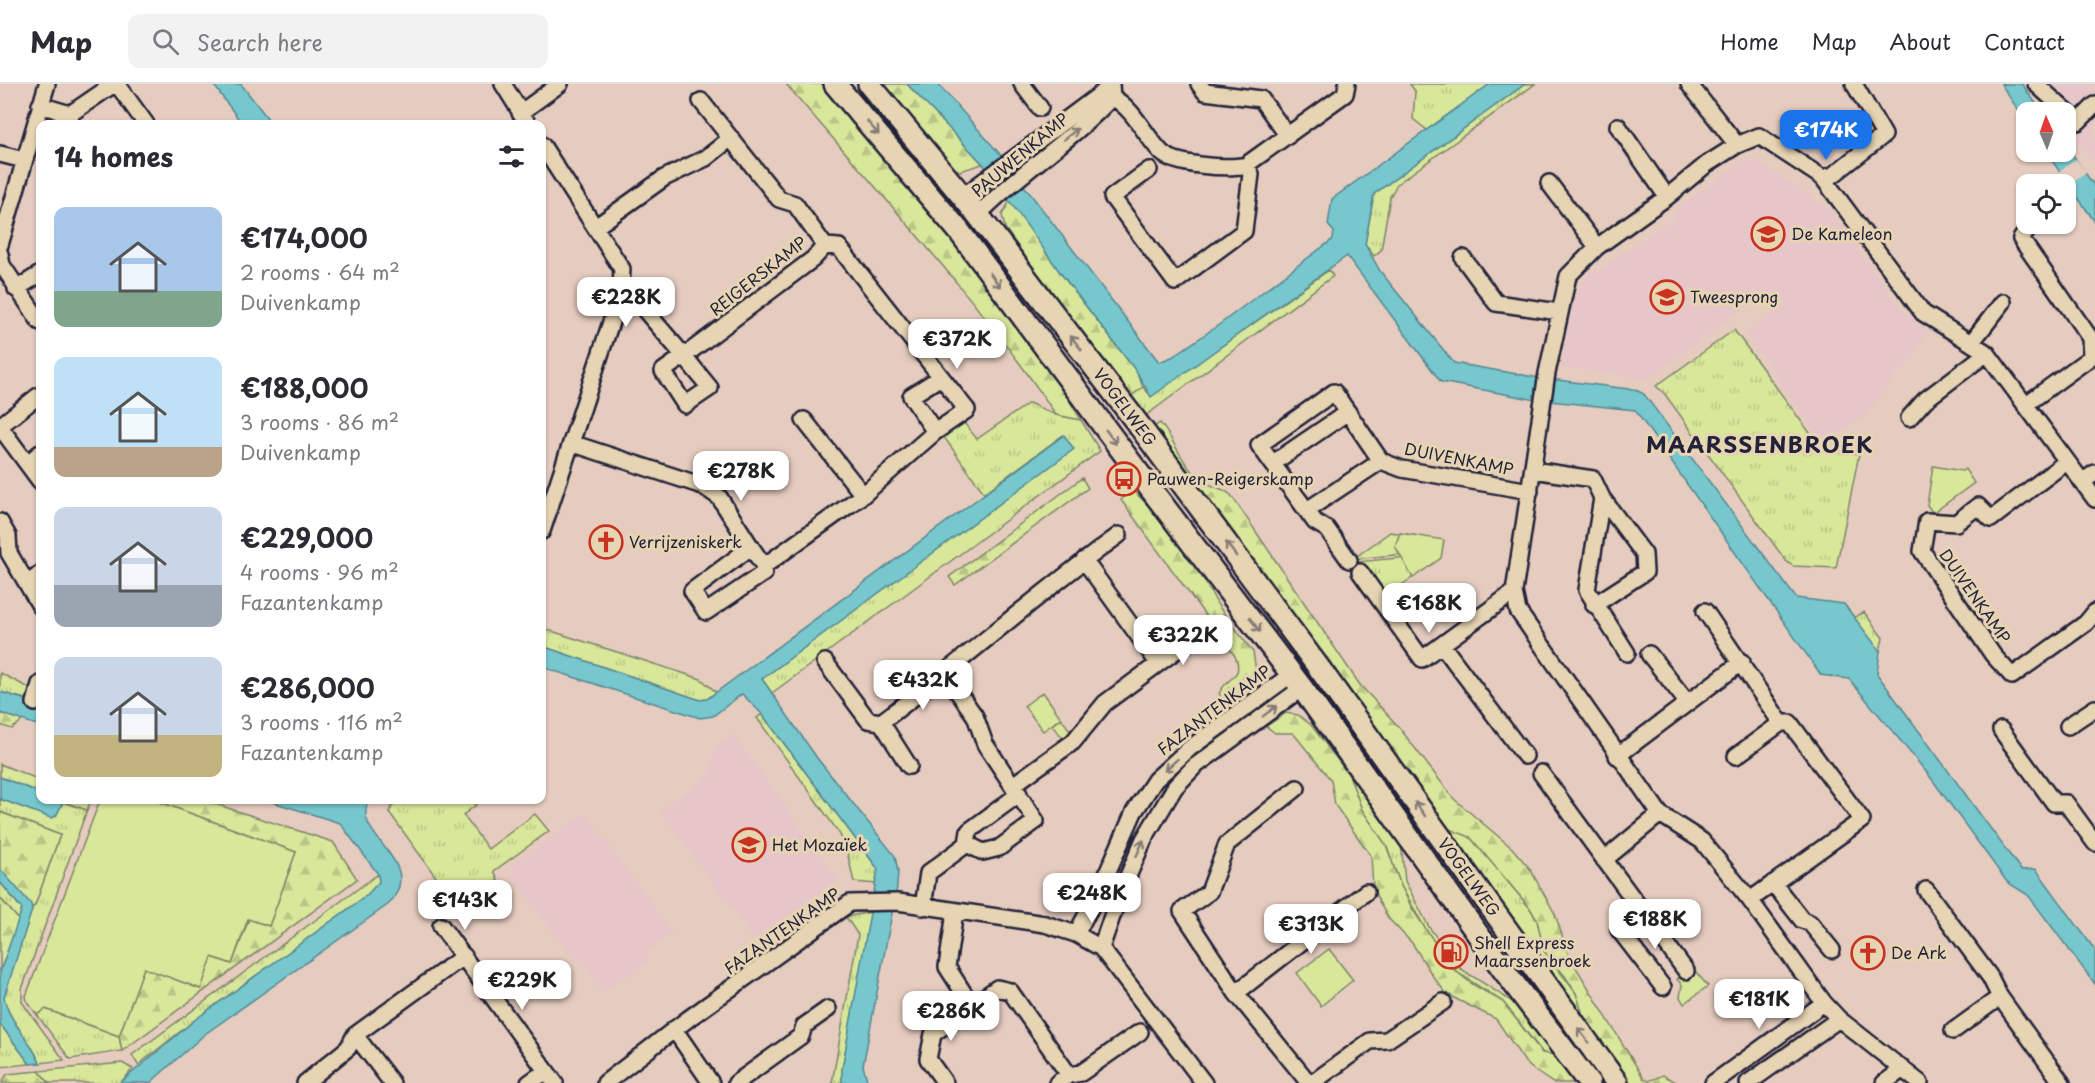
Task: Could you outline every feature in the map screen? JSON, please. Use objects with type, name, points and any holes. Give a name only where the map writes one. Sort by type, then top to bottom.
[{"type":"street","points":[[0,245],[46,84]]},
{"type":"street","points":[[40,105],[70,114],[116,84],[143,120]]},
{"type":"street","points":[[503,84],[524,119],[560,84]]},
{"type":"street","name":"VOGELWEG","points":[[834,84],[959,231],[1137,471],[1297,681],[1502,968],[1589,1083]]},
{"type":"street","name":"VOGELWEG","points":[[869,84],[978,215],[1138,424],[1317,666],[1617,1083]]},
{"type":"street","name":"PAUWENKAMP","points":[[1022,84],[1040,108]]},
{"type":"street","points":[[1199,84],[1205,92],[1261,99],[1288,136]]},
{"type":"street","points":[[1111,89],[1129,108],[1166,156],[1180,162],[1234,168],[1246,165],[1345,94],[1347,84]]},
{"type":"street","points":[[1689,84],[1737,145]]},
{"type":"street","points":[[1822,178],[1833,175],[1884,135],[1854,84]]},
{"type":"street","points":[[2036,84],[2078,122],[2095,105]]},
{"type":"street","name":"PAUWENKAMP","points":[[962,197],[1017,154],[1111,89]]},
{"type":"street","name":"PAUWENKAMP","points":[[978,215],[1027,169],[1095,116],[1111,89]]},
{"type":"street","name":"REIGERSKAMP","points":[[701,100],[779,199],[795,204],[825,246]]},
{"type":"street","points":[[1618,126],[1667,197]]},
{"type":"street","name":"DUIVENKAMP","points":[[1920,1083],[1839,1019],[1824,1003],[1750,900],[1702,841],[1660,814],[1617,756],[1518,611],[1514,592],[1541,407],[1568,276],[1597,247],[1667,197],[1707,164],[1737,145],[1759,136],[1822,178],[1923,313],[1987,353],[2095,500]]},
{"type":"street","points":[[597,226],[664,178],[706,158],[730,138]]},
{"type":"street","points":[[546,151],[597,226],[622,268],[621,288],[546,519]]},
{"type":"street","points":[[0,154],[24,160]]},
{"type":"street","points":[[1149,170],[1112,197],[1174,282],[1245,231],[1251,174],[1246,165]]},
{"type":"street","points":[[1549,183],[1597,247]]},
{"type":"street","points":[[943,211],[962,197]]},
{"type":"street","points":[[959,231],[978,215]]},
{"type":"street","points":[[2024,234],[2021,238],[2090,338],[2091,357],[2025,405]]},
{"type":"street","name":"REIGERSKAMP","points":[[621,288],[638,302],[684,356],[813,260],[825,246]]},
{"type":"street","name":"REIGERSKAMP","points":[[751,547],[692,591],[706,612],[764,573],[764,566],[863,495],[935,432],[967,410],[839,247],[825,246]]},
{"type":"street","points":[[0,254],[2,265],[16,290],[36,317]]},
{"type":"street","points":[[1463,258],[1481,286],[1496,303],[1559,312]]},
{"type":"street","points":[[16,290],[36,276]]},
{"type":"street","points":[[1971,343],[2003,302]]},
{"type":"street","points":[[1908,418],[1925,400],[1987,353]]},
{"type":"street","points":[[935,432],[911,396],[941,377]]},
{"type":"street","name":"DUIVENKAMP","points":[[1349,560],[1327,529],[1315,522],[1259,445],[1334,392],[1381,461],[1402,469],[1530,491]]},
{"type":"street","points":[[34,458],[0,426],[36,398]]},
{"type":"street","points":[[1273,463],[1348,412]]},
{"type":"street","points":[[804,420],[863,495]]},
{"type":"street","points":[[571,443],[703,486],[719,497],[764,566]]},
{"type":"street","name":"DUIVENKAMP","points":[[1307,510],[1381,461]]},
{"type":"street","name":"DUIVENKAMP","points":[[2066,462],[1991,519],[1978,506],[1956,523],[1928,521],[1922,551],[1993,655],[2012,676],[2086,622],[2095,612]]},
{"type":"street","name":"DUIVENKAMP","points":[[1533,470],[1593,479],[1602,498],[1644,554],[1645,572],[1594,605]]},
{"type":"street","points":[[2082,482],[2095,472]]},
{"type":"street","points":[[1602,498],[1587,590],[1594,605],[1627,653]]},
{"type":"street","points":[[0,522],[8,536],[9,553],[36,599]]},
{"type":"street","points":[[825,662],[868,720],[880,722],[945,674],[1084,560],[1119,535]]},
{"type":"street","points":[[1084,560],[1158,663]]},
{"type":"street","points":[[724,567],[741,589]]},
{"type":"street","points":[[1360,573],[1422,659],[1514,592]]},
{"type":"street","points":[[28,584],[36,577]]},
{"type":"street","points":[[1705,611],[1742,662],[1781,723]]},
{"type":"street","points":[[923,907],[928,873],[967,844],[969,831],[1072,742],[1105,704],[1189,641]]},
{"type":"street","points":[[1442,645],[1525,756]]},
{"type":"street","points":[[1649,654],[1687,702]]},
{"type":"street","points":[[1617,756],[1742,662]]},
{"type":"street","points":[[1297,681],[1317,666]]},
{"type":"street","points":[[945,674],[975,716],[980,734],[1036,821],[999,848],[983,852],[967,844]]},
{"type":"street","name":"FAZANTENKAMP","points":[[1076,934],[1098,894],[1134,812],[1155,780],[1190,748],[1297,681]]},
{"type":"street","name":"FAZANTENKAMP","points":[[1101,948],[1117,902],[1144,839],[1175,788],[1194,767],[1297,681]]},
{"type":"street","points":[[2068,726],[2095,708]]},
{"type":"street","points":[[880,722],[909,766]]},
{"type":"street","points":[[1736,756],[1781,723],[1790,723],[1862,820],[1750,900]]},
{"type":"street","points":[[2001,730],[2054,803],[2066,803],[2095,843]]},
{"type":"street","points":[[1541,774],[1686,970]]},
{"type":"street","points":[[1297,788],[1227,844],[1209,892],[1182,911],[1236,993],[1310,1083],[1370,1041],[1386,1040],[1443,1002]]},
{"type":"street","points":[[1604,860],[1660,814]]},
{"type":"street","points":[[1773,883],[1802,920],[1810,923],[1832,950]]},
{"type":"street","points":[[1926,890],[1990,977],[2000,997],[2062,1083]]},
{"type":"street","points":[[1236,993],[1366,892]]},
{"type":"street","name":"FAZANTENKAMP","points":[[605,1083],[674,1029],[845,906],[850,903],[867,901],[898,902],[1045,924],[1076,934],[1101,948],[1204,1083]]},
{"type":"street","points":[[955,912],[947,967],[972,1006]]},
{"type":"street","points":[[1642,912],[1619,930],[1663,987]]},
{"type":"street","points":[[441,926],[551,1077],[529,1083]]},
{"type":"street","points":[[311,1081],[348,1048],[355,1035],[464,957]]},
{"type":"street","points":[[945,1083],[928,1059],[933,1034],[997,988],[1010,991],[1063,1079],[1081,1073],[1140,1032]]},
{"type":"street","points":[[1953,1031],[2000,997]]},
{"type":"street","points":[[1713,1083],[1824,1003]]},
{"type":"street","points":[[736,1083],[801,1036],[804,1026],[828,1009]]},
{"type":"street","points":[[1748,1083],[1839,1019]]},
{"type":"street","points":[[674,1029],[711,1083]]},
{"type":"street","points":[[355,1035],[392,1083]]},
{"type":"street","points":[[1884,1083],[1903,1069]]},
{"type":"shaded area","points":[[2028,84],[2095,84],[2095,162],[2076,141],[2076,102],[2043,102]]},
{"type":"shaded area","points":[[1755,159],[1829,209],[1904,313],[1925,327],[1926,334],[1912,360],[1896,374],[1866,416],[1825,441],[1818,437],[1746,334],[1775,313],[1762,295],[1648,379],[1561,367],[1574,300],[1589,271],[1600,270],[1675,217],[1672,212],[1744,160]]},
{"type":"shaded area","name":"Het Mozaïek","points":[[733,735],[839,880],[754,940],[660,811],[711,773],[714,748]]},
{"type":"shaded area","points":[[585,813],[673,933],[648,950],[647,962],[603,993],[573,951],[569,954],[507,868]]},
{"type":"green space","points":[[786,84],[824,84],[961,246],[1024,331],[1081,420],[1056,415],[960,287]]},
{"type":"green space","points":[[876,84],[907,84],[983,164],[960,171],[945,164]]},
{"type":"green space","points":[[1410,84],[1490,84],[1427,130],[1413,119],[1415,91]]},
{"type":"green space","points":[[1525,84],[1535,84],[1397,184],[1390,197],[1381,250],[1374,256],[1365,244],[1374,194]]},
{"type":"green space","points":[[1011,199],[1062,275],[1136,371],[1143,387],[1126,400],[1005,228],[1002,215]]},
{"type":"green space","points":[[1329,270],[1333,276],[1140,420],[1126,400],[1143,387],[1151,396]]},
{"type":"green space","points":[[1734,330],[1821,448],[1859,454],[1836,568],[1793,566],[1786,561],[1664,393],[1656,386]]},
{"type":"green space","points":[[1029,403],[1056,415],[1081,420],[1100,451],[772,693],[762,679],[882,589],[1063,435],[984,493],[941,433],[961,419],[977,439]]},
{"type":"green space","points":[[1160,423],[1192,472],[1202,481],[1231,495],[1360,685],[1398,726],[1454,799],[1512,848],[1530,869],[1555,914],[1569,956],[1644,1079],[1649,1081],[1663,1075],[1678,1083],[1627,1083],[1587,1027],[1576,993],[1544,951],[1537,920],[1530,908],[1470,837],[1444,827],[1429,807],[1422,792],[1411,784],[1148,431]]},
{"type":"green space","points":[[1933,466],[1962,471],[1965,469],[1974,483],[1933,513],[1927,505]]},
{"type":"green space","points":[[1082,478],[1088,488],[955,585],[949,577]]},
{"type":"green space","points":[[1132,489],[1162,520],[1194,562],[1219,607],[1253,652],[1256,671],[1254,679],[1226,704],[1219,694],[1238,669],[1235,656],[1121,500]]},
{"type":"green space","points":[[1390,532],[1418,536],[1415,553],[1353,559]]},
{"type":"green space","points":[[1400,533],[1444,540],[1441,558],[1413,578],[1395,546]]},
{"type":"green space","points":[[1417,556],[1426,568],[1383,598],[1357,562]]},
{"type":"green space","points":[[1864,612],[1883,638],[1880,651],[1853,618]]},
{"type":"green space","points":[[546,629],[701,679],[716,692],[707,699],[700,700],[546,647]]},
{"type":"green space","points":[[0,673],[31,689],[29,700],[0,692]]},
{"type":"green space","points":[[1043,692],[1061,718],[1043,731],[1024,706]]},
{"type":"green space","points":[[0,713],[23,720],[12,729],[0,725]]},
{"type":"green space","points":[[1286,713],[1298,715],[1311,725],[1349,775],[1362,810],[1386,845],[1401,886],[1413,910],[1452,968],[1472,984],[1503,1002],[1542,1053],[1556,1055],[1577,1083],[1553,1083],[1535,1071],[1525,1062],[1496,1019],[1445,992],[1412,943],[1389,919],[1380,904],[1373,888],[1371,856],[1335,805],[1331,780],[1293,733],[1275,733],[1266,726]]},
{"type":"green space","points":[[762,714],[878,869],[876,884],[854,882],[846,847],[839,833],[757,718]]},
{"type":"green space","points":[[1061,718],[1071,732],[1063,738],[1052,725]]},
{"type":"green space","points":[[0,764],[36,778],[36,791],[0,777]]},
{"type":"green space","points":[[1349,775],[1401,844],[1405,881],[1429,927],[1458,967],[1519,1006],[1556,1055],[1543,1053],[1503,1002],[1458,973],[1429,935],[1401,886],[1386,845],[1362,810]]},
{"type":"green space","points":[[1411,784],[1422,792],[1429,807],[1470,837],[1530,908],[1537,920],[1544,951],[1576,993],[1587,1027]]},
{"type":"green space","points":[[0,799],[51,818],[56,816],[62,804],[87,810],[22,989],[22,1002],[64,1060],[40,1063],[10,1014],[4,997],[32,908],[60,835],[0,812]]},
{"type":"green space","points":[[70,804],[89,804],[87,810]]},
{"type":"green space","points":[[98,804],[165,804],[296,852],[269,926],[248,919],[232,964],[212,957],[201,989],[144,968],[119,1036],[46,1009],[37,1015],[26,996]]},
{"type":"green space","points":[[165,804],[215,804],[333,842],[357,879],[122,1051],[119,1036],[144,967],[200,989],[212,957],[232,964],[249,919],[269,926],[296,852]]},
{"type":"green space","points":[[394,804],[475,804],[463,815],[488,849],[535,814],[549,831],[494,871],[498,880],[459,909],[389,812]]},
{"type":"green space","points":[[0,812],[60,835],[32,908],[0,869]]},
{"type":"green space","points":[[378,874],[379,882],[366,896],[196,1019],[138,1065],[132,1055]]},
{"type":"green space","points":[[0,882],[22,909],[19,920],[0,898]]},
{"type":"green space","points":[[0,898],[19,920],[0,972]]},
{"type":"green space","points":[[871,912],[842,1069],[842,1083],[832,1083],[858,935],[846,917]]},
{"type":"green space","points":[[1329,949],[1353,980],[1321,1006],[1297,973]]},
{"type":"green space","points":[[1694,970],[1708,986],[1684,1004],[1680,997],[1682,985],[1677,979]]},
{"type":"green space","points":[[45,1009],[119,1036],[122,1051],[70,1059],[37,1015]]},
{"type":"green space","points":[[0,1024],[30,1064],[0,1067]]},
{"type":"green space","points":[[122,1063],[133,1069],[120,1083],[49,1083],[39,1071]]},
{"type":"green space","points":[[39,1071],[49,1083],[2,1083],[7,1074]]},
{"type":"water","points":[[213,84],[241,84],[269,120],[239,120]]},
{"type":"water","points":[[907,84],[938,84],[999,153],[1159,362],[1172,357],[1220,324],[1333,239],[1334,232],[1328,225],[1332,199],[1490,84],[1525,84],[1374,194],[1365,244],[1380,271],[1454,363],[1534,377],[1636,390],[1644,394],[1796,598],[1844,604],[1880,651],[1877,674],[2021,870],[2036,869],[2095,950],[2095,984],[2028,895],[2007,882],[1928,774],[1849,679],[1821,675],[1635,410],[1531,399],[1441,382],[1347,256],[1151,397],[1136,371],[1062,275],[983,164]]},
{"type":"water","points":[[2001,84],[2022,84],[2035,102],[2016,102],[2016,107]]},
{"type":"water","points":[[2076,159],[2095,187],[2095,222],[2076,195],[2076,174],[2061,174],[2053,162],[2076,162]]},
{"type":"water","points":[[1064,435],[1074,449],[762,679],[817,758],[895,856],[898,871],[897,887],[863,1066],[868,1083],[842,1083],[842,1069],[878,869],[762,714],[742,694],[713,716],[700,718],[546,668],[546,647],[700,700],[707,699]]},
{"type":"water","points":[[0,692],[36,703],[36,725],[0,713]]},
{"type":"water","points":[[0,777],[36,791],[36,804],[62,804],[56,816],[51,818],[0,799]]},
{"type":"water","points":[[279,804],[368,804],[366,813],[369,825],[395,861],[400,874],[399,888],[389,904],[205,1034],[150,1083],[120,1083],[196,1019],[366,896],[379,882],[378,874],[340,823]]},
{"type":"water","points":[[0,869],[31,904],[32,910],[4,997],[10,1014],[40,1063],[30,1064],[0,1024],[0,972],[22,909],[0,882]]},
{"type":"pier","points":[[2076,159],[2086,172],[2076,179],[2076,174],[2060,174],[2058,172],[2072,162],[2076,162]]},
{"type":"place","name":"De Kameleon","points":[[1768,234]]},
{"type":"place","name":"Tweesprong","points":[[1667,297]]},
{"type":"place","name":"Pauwen-Reigerskamp","points":[[1124,479]]},
{"type":"place","name":"Verrijzeniskerk","points":[[606,542]]},
{"type":"place","name":"Het Mozaïek","points":[[749,845]]},
{"type":"place","name":"Shell Express Maarssenbroek","points":[[1451,952]]},
{"type":"place","name":"De Ark","points":[[1868,953]]},
{"type":"district","name":"MAARSSENBROEK","points":[[1760,445]]}]
